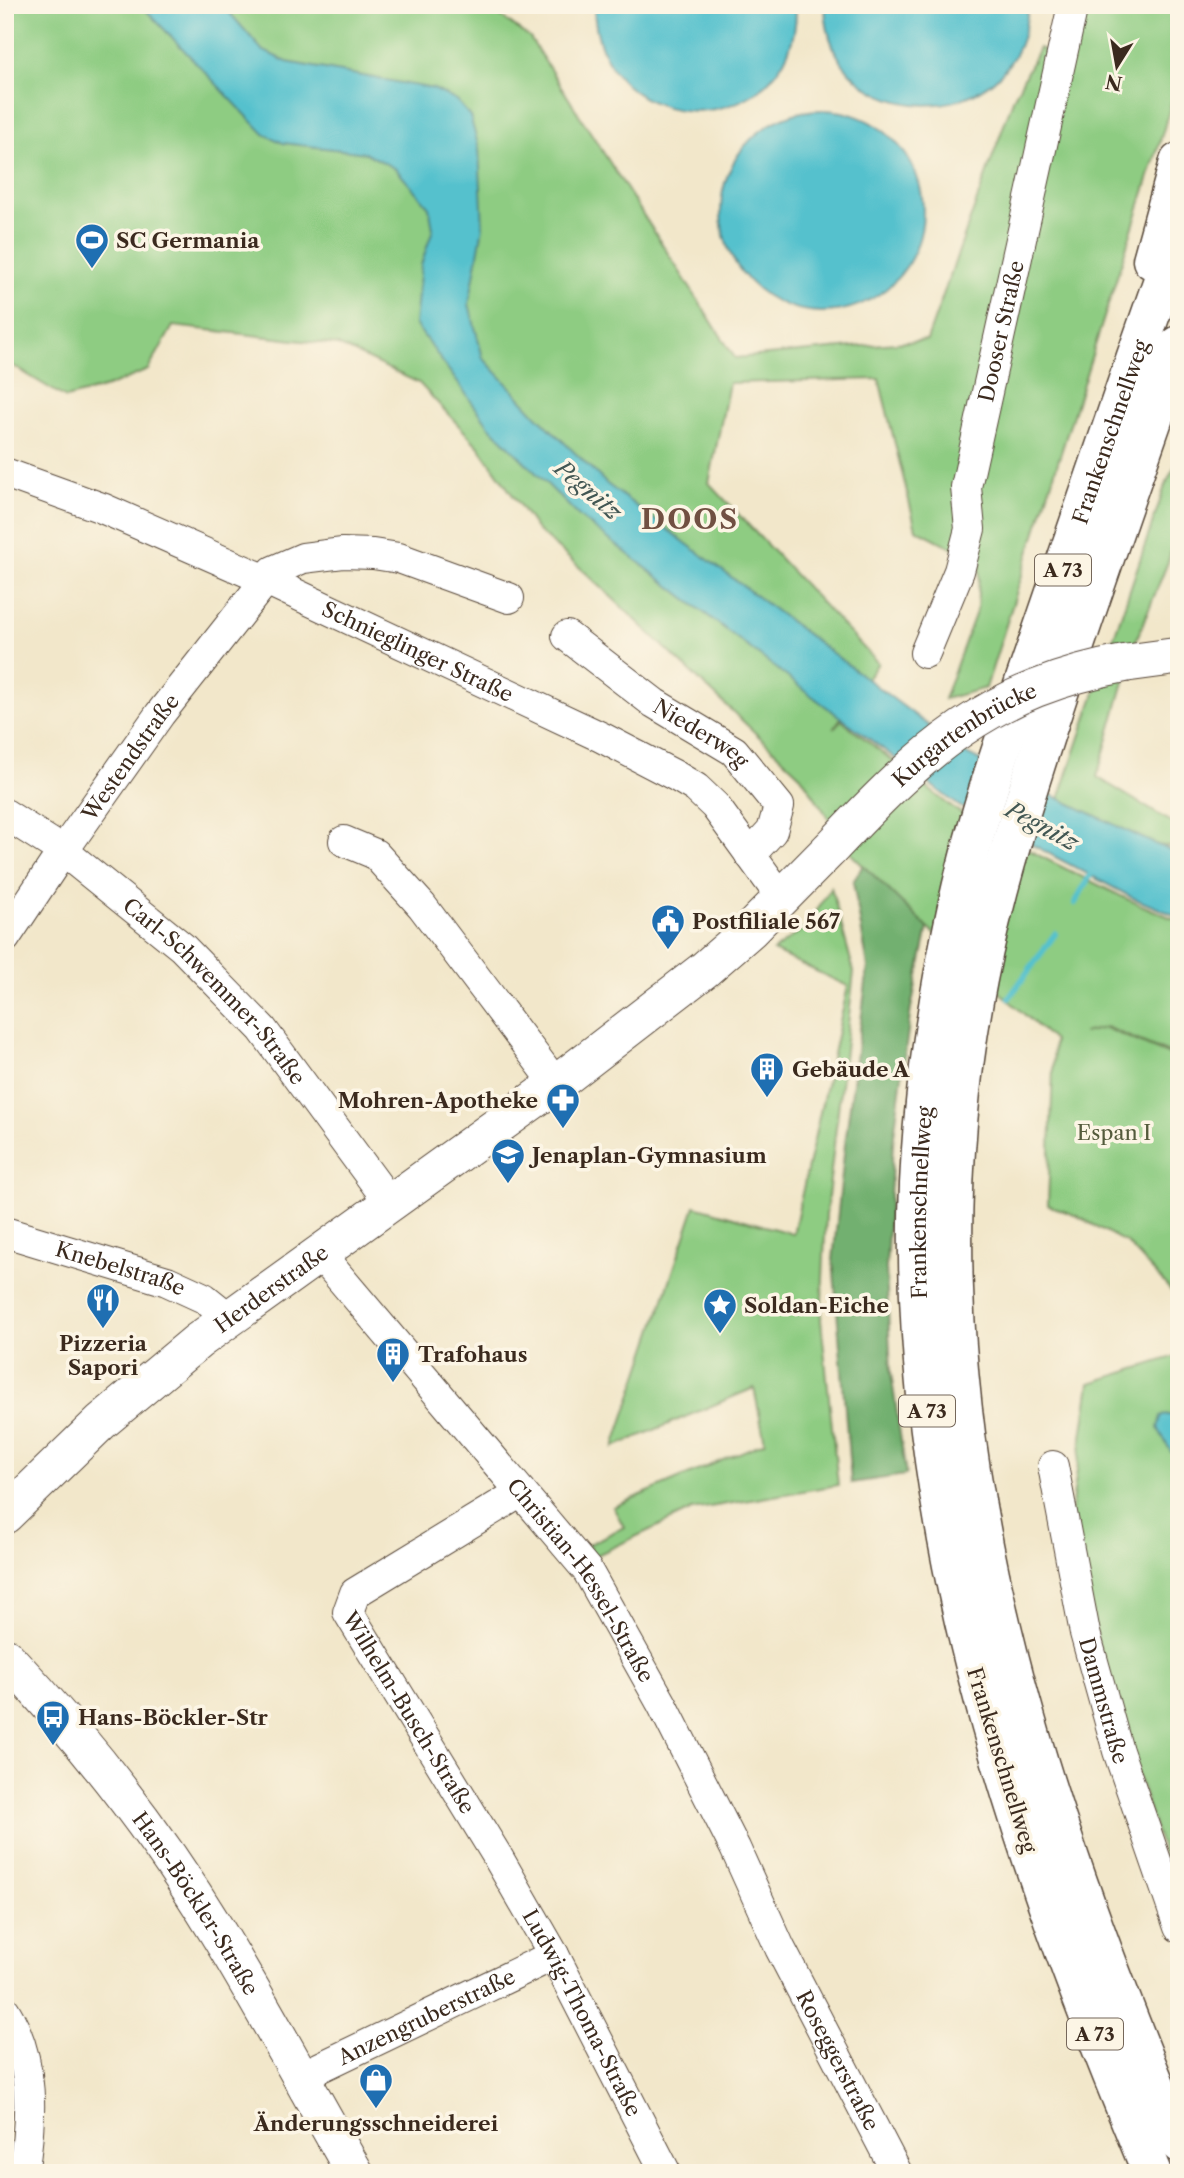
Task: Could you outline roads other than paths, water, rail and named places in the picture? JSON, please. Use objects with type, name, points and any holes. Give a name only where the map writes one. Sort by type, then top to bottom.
[{"type":"highway","points":[[1119,406],[1153,258],[1179,162]]},
{"type":"highway","name":"Frankenschnellweg","points":[[1152,2173],[1103,2056],[1043,1893],[982,1699],[935,1479],[928,1432],[917,1255],[925,1098],[934,1031],[954,918],[973,843],[1006,734],[1179,234]]},
{"type":"highway","name":"Frankenschnellweg","points":[[1179,345],[1040,753],[1015,832],[987,937],[959,1111],[953,1225],[955,1336],[968,1461],[981,1537],[1016,1690],[1050,1801],[1097,1936],[1179,2143]]},
{"type":"highway","points":[[1134,477],[1179,398]]},
{"type":"main road","name":"Kurgartenbrücke","points":[[831,849],[906,772],[944,740],[1005,701],[1045,683],[1085,671],[1179,656]]},
{"type":"main road","name":"Herderstraße","points":[[5,1515],[101,1422],[229,1318],[556,1084],[721,957],[831,849]]},
{"type":"main road","name":"Hans-Böckler-Straße","points":[[5,1656],[80,1738],[152,1834],[217,1931],[355,2173]]},
{"type":"street","name":"Dooser Straße","points":[[926,653],[959,571],[970,529],[966,487],[1073,5]]},
{"type":"street","name":"Schnieglinger Straße","points":[[5,473],[102,508],[266,580],[601,737],[676,776],[696,788],[715,807],[781,897]]},
{"type":"street","points":[[266,580],[273,571],[303,558],[343,553],[373,554],[399,558],[509,598]]},
{"type":"street","name":"Westendstraße","points":[[5,938],[160,714],[266,580]]},
{"type":"street","name":"Niederweg","points":[[567,636],[654,703],[734,751],[745,763],[779,806],[772,831],[750,855]]},
{"type":"street","name":"Carl-Schwemmer-Straße","points":[[5,814],[63,851],[182,947],[262,1029],[390,1203]]},
{"type":"street","points":[[344,841],[375,855],[422,906],[556,1084]]},
{"type":"street","name":"Knebelstraße","points":[[5,1232],[167,1281],[204,1298],[229,1318]]},
{"type":"street","name":"Christian-Hessel-Straße","points":[[319,1253],[587,1570],[662,1703],[735,1848],[780,1948]]},
{"type":"street","name":"Dammstraße","points":[[1053,1466],[1088,1646],[1118,1751],[1179,1927]]},
{"type":"street","name":"Wilhelm-Busch-Straße","points":[[496,1854],[348,1612],[355,1593],[521,1492]]},
{"type":"street","name":"Ludwig-Thoma-Straße","points":[[496,1854],[554,1955],[666,2173]]},
{"type":"street","name":"Roseggerstraße","points":[[780,1948],[897,2173]]},
{"type":"street","name":"Anzengruberstraße","points":[[300,2077],[554,1955]]},
{"type":"street","points":[[5,2011],[26,2064],[29,2088],[31,2111],[23,2173]]},
{"type":"water","name":"Pegnitz","points":[[141,5],[223,5],[262,50],[287,62],[434,89],[457,101],[470,116],[479,148],[483,227],[469,304],[483,358],[537,416],[607,484],[968,755],[1179,853],[1179,917],[1133,898],[959,806],[580,517],[490,427],[415,324],[421,265],[433,229],[429,207],[396,169],[366,153],[283,143],[264,134]]},
{"type":"water","points":[[594,5],[796,5],[789,50],[767,83],[735,103],[698,111],[660,105],[627,85],[604,52]]},
{"type":"water","points":[[825,5],[1028,5],[1018,49],[994,80],[962,99],[925,105],[889,98],[857,79],[834,48]]},
{"type":"water","points":[[822,110],[861,118],[894,139],[915,172],[923,211],[915,250],[894,283],[861,304],[822,312],[783,304],[750,283],[729,250],[721,211],[729,172],[750,139],[783,118]]},
{"type":"water","points":[[1179,1414],[1179,1460],[1171,1452],[1158,1428],[1161,1416]]},
{"type":"waterway","points":[[1075,903],[1094,868]]},
{"type":"waterway","points":[[1009,998],[1055,934]]},
{"type":"place","name":"SC Germania","points":[[92,270]]},
{"type":"place","name":"Postfiliale 567","points":[[668,951]]},
{"type":"place","name":"Gebäude A","points":[[767,1099]]},
{"type":"place","name":"Mohren-Apotheke","points":[[563,1130]]},
{"type":"place","name":"Jenaplan-Gymnasium","points":[[508,1185]]},
{"type":"place","name":"Pizzeria Sapori","points":[[103,1330]]},
{"type":"place","name":"Soldan-Eiche","points":[[720,1335]]},
{"type":"place","name":"Trafohaus","points":[[393,1384]]},
{"type":"place","name":"Hans-Böckler-Str","points":[[53,1747]]},
{"type":"place","name":"Änderungsschneiderei","points":[[376,2110]]},
{"type":"district","name":"DOOS","points":[[690,519]]},
{"type":"park label","name":"Espan I","points":[[1114,1132]]}]
